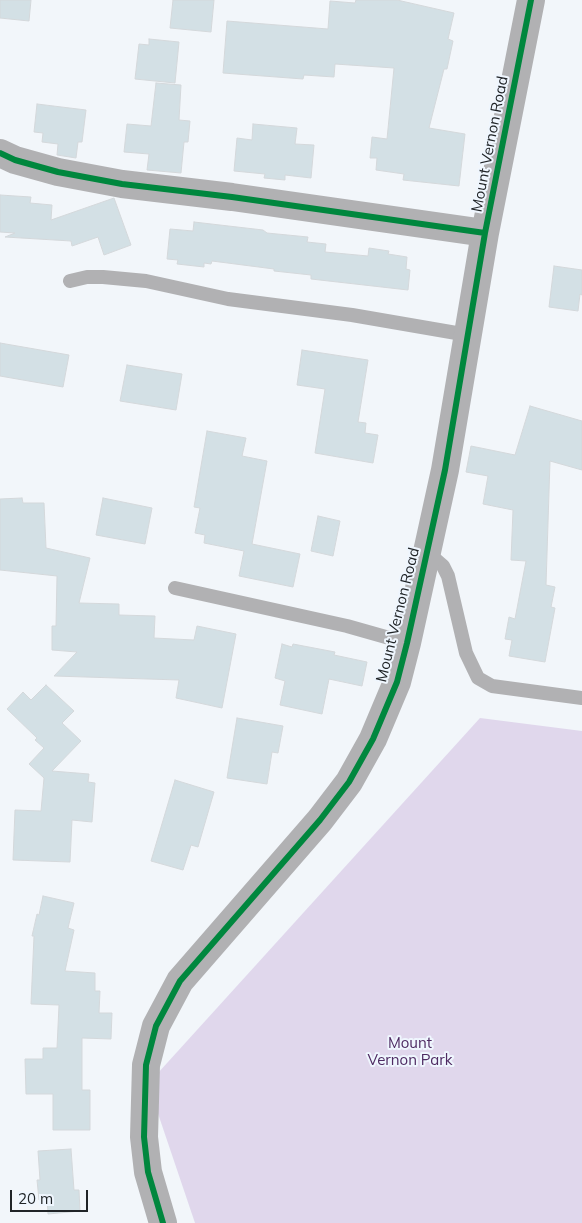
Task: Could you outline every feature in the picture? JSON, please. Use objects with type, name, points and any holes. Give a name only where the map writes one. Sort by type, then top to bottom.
[{"type":"street","name":"Mount Vernon Road","points":[[163,1223],[148,1172],[144,1137],[146,1065],[156,1026],[180,981],[320,820],[349,782],[373,739],[396,682],[408,643],[445,470],[485,233],[532,0]]},
{"type":"street","points":[[0,153],[15,160],[58,172],[122,184],[232,197],[485,233]]},
{"type":"lane","points":[[70,281],[87,277],[103,277],[146,281],[228,299],[333,312],[468,335]]},
{"type":"lane","points":[[427,552],[443,566],[448,576],[466,653],[478,678],[492,686],[582,698]]},
{"type":"lane","points":[[175,588],[347,626],[408,643]]},
{"type":"green space","name":"Mount Vernon Park","points":[[480,718],[582,731],[582,1223],[195,1223],[148,1084]]},
{"type":"building","points":[[0,0],[31,0],[29,21],[0,18]]},
{"type":"building","points":[[173,0],[214,0],[211,32],[170,28]]},
{"type":"building","points":[[356,0],[397,0],[454,13],[448,39],[453,41],[447,69],[444,69],[429,128],[465,134],[459,186],[403,180],[404,174],[376,170],[377,158],[370,158],[372,137],[387,139],[394,68],[335,64],[334,77],[304,75],[303,79],[223,73],[227,21],[328,29],[330,1],[355,3]]},
{"type":"building","points":[[149,39],[179,42],[175,83],[135,79],[139,44],[149,45]]},
{"type":"building","points":[[156,83],[181,85],[179,120],[190,121],[188,142],[184,142],[181,173],[147,170],[149,154],[124,152],[127,124],[151,126]]},
{"type":"building","points":[[37,104],[86,110],[82,142],[78,142],[76,158],[57,155],[58,144],[42,142],[43,133],[34,132]]},
{"type":"building","points":[[253,124],[297,128],[295,144],[314,145],[311,178],[285,175],[285,180],[264,178],[265,174],[234,171],[237,138],[252,140]]},
{"type":"building","points":[[0,195],[31,197],[30,203],[52,205],[51,220],[114,198],[131,245],[104,255],[98,237],[72,246],[71,241],[5,237],[15,233],[0,232]]},
{"type":"building","points":[[194,222],[308,237],[307,242],[326,244],[325,252],[368,256],[369,248],[389,251],[388,254],[407,257],[406,269],[410,270],[408,290],[311,279],[311,275],[212,261],[211,264],[204,263],[204,267],[177,264],[178,260],[167,259],[170,229],[193,231]]},
{"type":"building","points":[[554,266],[582,270],[582,295],[580,294],[578,311],[549,307]]},
{"type":"building","points":[[0,343],[69,355],[63,387],[0,376]]},
{"type":"building","points":[[302,350],[368,360],[358,422],[366,423],[365,433],[378,435],[373,463],[315,453],[325,389],[297,385]]},
{"type":"building","points":[[127,365],[182,374],[176,410],[120,401]]},
{"type":"building","points":[[530,406],[582,421],[582,470],[550,461],[546,585],[555,587],[551,607],[555,608],[545,662],[509,656],[512,640],[505,639],[509,617],[515,619],[526,561],[511,560],[513,510],[483,504],[488,476],[466,472],[471,446],[515,455]]},
{"type":"building","points":[[207,431],[246,438],[242,456],[267,461],[252,544],[300,554],[293,587],[239,576],[244,551],[204,543],[205,535],[195,533],[200,508],[194,507]]},
{"type":"building","points":[[22,498],[23,503],[44,503],[46,548],[90,558],[79,603],[119,604],[119,615],[155,616],[154,638],[194,640],[197,626],[236,634],[222,708],[176,698],[179,680],[54,676],[77,652],[52,650],[52,626],[56,626],[57,576],[0,570],[0,499]]},
{"type":"building","points":[[103,498],[152,508],[145,544],[96,535]]},
{"type":"building","points":[[318,516],[340,521],[333,556],[311,551]]},
{"type":"building","points":[[282,644],[292,647],[293,644],[335,652],[334,655],[367,662],[362,686],[329,679],[322,714],[280,705],[285,681],[275,678]]},
{"type":"building","points":[[46,685],[74,711],[62,723],[81,741],[52,771],[89,774],[88,782],[95,783],[92,822],[72,820],[70,862],[13,860],[15,810],[41,811],[44,778],[29,764],[44,748],[35,740],[37,738],[7,709],[23,692],[31,700]]},
{"type":"building","points":[[237,718],[283,726],[278,753],[272,752],[267,784],[227,778]]},
{"type":"building","points":[[175,780],[214,792],[198,847],[191,845],[183,870],[151,861]]},
{"type":"building","points":[[43,896],[74,903],[68,928],[74,930],[65,971],[95,973],[95,991],[100,991],[99,1013],[112,1013],[111,1039],[82,1038],[82,1090],[90,1090],[90,1130],[53,1130],[53,1094],[26,1094],[25,1059],[43,1059],[43,1048],[57,1048],[59,1005],[31,1004],[34,936],[32,936]]},
{"type":"building","points":[[71,1149],[74,1190],[79,1190],[80,1211],[48,1214],[47,1199],[39,1200],[37,1180],[40,1180],[38,1151]]},
{"type":"cycle path","points":[[163,1223],[148,1172],[144,1137],[146,1065],[156,1026],[180,981],[320,820],[349,782],[373,739],[397,682],[445,470],[485,233],[531,0]]},
{"type":"cycle path","points":[[0,153],[15,160],[58,172],[122,184],[232,197],[485,233]]}]
